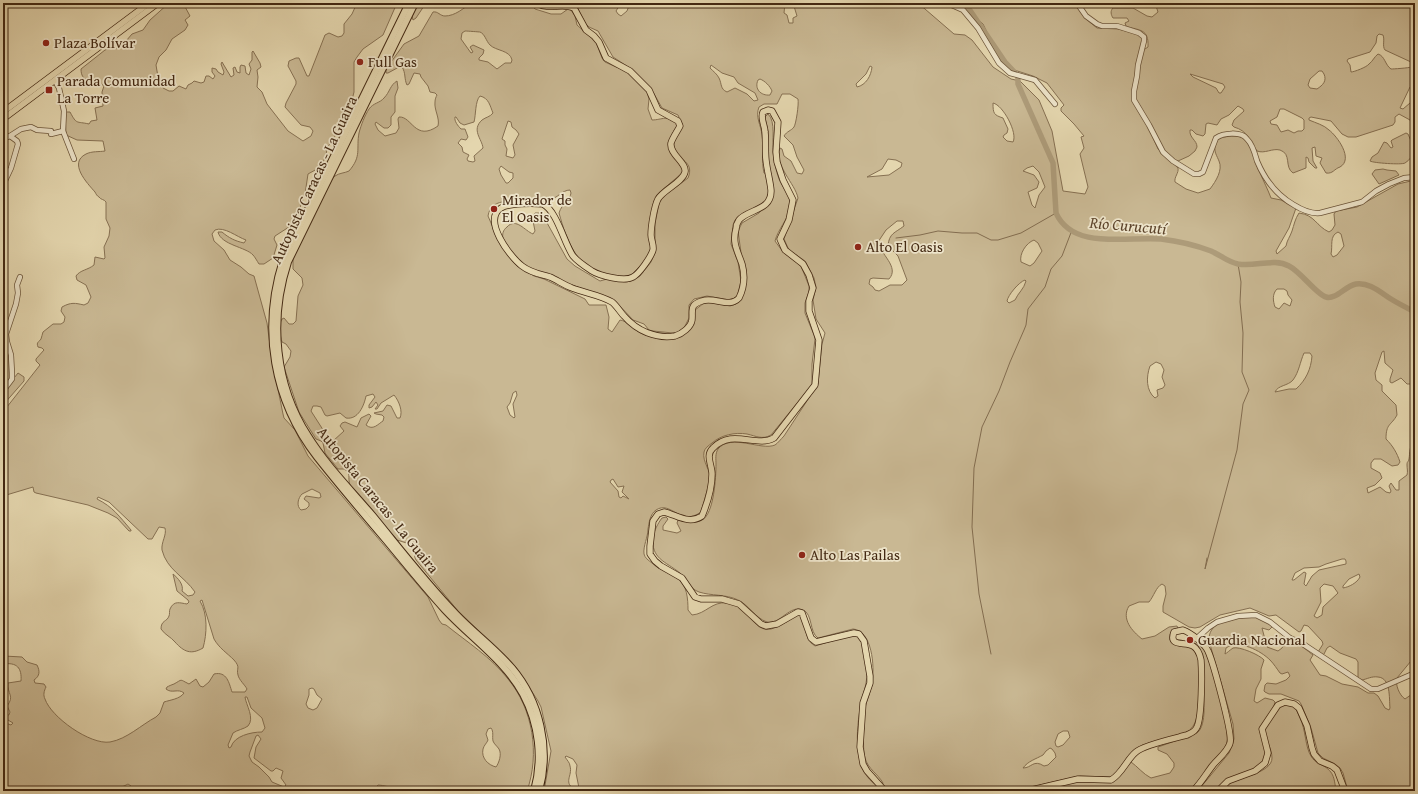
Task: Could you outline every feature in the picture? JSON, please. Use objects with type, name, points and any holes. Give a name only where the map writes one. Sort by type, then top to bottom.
[{"type":"highway","name":"Autopista Caracas - La Guaira","points":[[409,3],[283,260],[276,283],[272,309],[272,343],[275,364],[283,395],[291,415],[299,431],[313,452],[436,600],[503,666],[520,689],[531,711],[537,736],[539,762],[534,791]]},
{"type":"highway","name":"Autopista Caracas - La Guaira","points":[[415,3],[288,262],[281,284],[278,305],[278,343],[280,364],[288,393],[296,413],[304,429],[321,454],[436,592],[470,628],[507,662],[525,686],[536,710],[542,735],[544,762],[539,791]]},
{"type":"main road","points":[[3,112],[149,3]]},
{"type":"main road","points":[[3,119],[158,3]]},
{"type":"main road","points":[[537,3],[546,7],[564,6],[574,8],[578,12],[581,22],[586,30],[597,39],[606,58],[630,71],[649,90],[658,110],[678,121],[680,126],[673,138],[671,146],[685,168],[685,172],[682,177],[658,198],[651,231],[653,250],[643,267],[632,278],[624,279],[600,275],[577,260],[547,206],[543,204],[503,206],[494,216],[495,226],[504,246],[523,267],[534,274],[550,278],[611,302],[628,320],[645,333],[671,336],[678,335],[692,322],[693,306],[698,302],[708,299],[731,303],[739,298],[743,274],[742,264],[735,248],[734,235],[740,219],[763,206],[770,196],[765,132],[761,116],[763,112],[768,110],[772,111],[776,115],[778,127],[776,146],[777,162],[783,180],[793,200],[789,220],[780,239],[787,253],[803,264],[813,288],[809,301],[809,311],[819,340],[815,385],[774,438],[764,441],[747,438],[720,442],[709,452],[712,480],[702,516],[691,520],[682,519],[664,512],[658,514],[653,521],[650,551],[651,556],[655,561],[682,578],[695,597],[701,599],[722,599],[739,604],[764,626],[777,624],[798,612],[802,613],[811,638],[816,642],[857,633],[861,636],[865,643],[870,673],[870,683],[863,703],[860,741],[862,760],[867,772],[885,791]]},
{"type":"main road","points":[[1027,791],[1078,779],[1111,780],[1141,748],[1193,732],[1200,716],[1201,660],[1199,653],[1194,647],[1176,643],[1174,641],[1173,636],[1176,631],[1183,630],[1206,647],[1226,716],[1231,739],[1227,749],[1213,765],[1203,781],[1192,791]]},
{"type":"main road","points":[[1218,791],[1228,781],[1255,771],[1265,763],[1268,753],[1262,729],[1282,702],[1291,703],[1299,708],[1307,726],[1313,751],[1317,758],[1334,767],[1338,772],[1345,791]]},
{"type":"street","points":[[947,3],[963,10],[978,28],[1000,63],[1010,72],[1035,80],[1055,104]]},
{"type":"street","points":[[1077,3],[1086,16],[1097,24],[1102,26],[1117,26],[1139,32],[1144,37],[1138,65],[1134,100],[1163,152],[1173,161],[1194,174],[1200,174],[1203,172],[1216,138],[1221,135],[1238,134],[1243,135],[1249,141],[1263,174],[1276,193],[1290,203],[1309,212],[1320,213],[1357,204],[1389,184],[1404,178],[1415,177]]},
{"type":"street","points":[[55,81],[59,88],[64,112],[63,131],[74,159]]},
{"type":"street","points":[[3,139],[21,129],[31,127],[37,130],[51,131],[51,134],[63,131]]},
{"type":"street","points":[[3,185],[11,168],[18,144],[17,141],[10,136]]},
{"type":"street","points":[[3,386],[6,387],[12,379],[11,355],[6,337],[16,304],[18,293],[17,285],[20,277]]},
{"type":"street","points":[[3,373],[3,382]]},
{"type":"street","points":[[1196,639],[1217,622],[1238,616],[1256,615],[1270,622],[1290,638],[1307,647],[1374,690],[1415,672]]},
{"type":"shaded area","points":[[169,3],[183,3],[190,16],[185,20],[188,25],[185,30],[172,39],[166,50],[159,57],[156,65],[159,83],[163,88],[169,91],[173,91],[179,86],[186,89],[188,85],[194,81],[201,83],[204,82],[206,76],[213,79],[215,76],[212,72],[212,68],[216,69],[223,75],[224,72],[221,64],[222,62],[231,77],[234,75],[233,68],[235,67],[237,72],[240,73],[241,65],[245,66],[246,73],[249,75],[251,69],[249,64],[252,60],[253,51],[261,67],[257,70],[257,87],[262,92],[267,104],[288,131],[303,141],[311,136],[313,131],[310,127],[301,125],[285,107],[296,84],[296,81],[288,66],[289,61],[299,58],[307,76],[309,76],[325,35],[329,33],[338,37],[342,36],[344,33],[344,24],[352,14],[357,3],[397,3],[383,35],[363,49],[354,62],[354,92],[351,104],[334,138],[327,148],[326,156],[322,164],[308,174],[305,194],[298,213],[289,227],[275,236],[274,239],[277,245],[273,258],[264,264],[259,264],[250,252],[224,240],[218,232],[222,232],[232,239],[244,243],[246,240],[222,229],[215,230],[212,234],[214,241],[224,250],[230,260],[254,276],[267,323],[272,360],[284,418],[295,430],[308,456],[428,597],[442,624],[446,625],[494,664],[517,691],[532,732],[533,762],[527,791],[394,791],[395,787],[378,785],[377,786],[383,787],[389,791],[129,791],[131,786],[128,784],[120,788],[110,787],[105,791],[3,791],[3,722],[11,725],[13,723],[3,717],[3,711],[5,715],[9,715],[10,712],[7,706],[11,697],[8,683],[21,681],[21,673],[18,667],[12,664],[3,664],[4,656],[22,657],[27,662],[37,665],[39,673],[34,680],[35,683],[44,684],[46,687],[44,698],[55,714],[82,734],[102,742],[110,742],[122,738],[156,717],[160,713],[164,702],[177,698],[184,693],[166,689],[180,680],[189,684],[196,679],[200,686],[203,687],[209,682],[214,674],[222,674],[227,678],[232,692],[245,692],[247,689],[239,677],[238,666],[214,639],[202,600],[200,601],[206,618],[203,648],[191,652],[185,650],[161,629],[162,624],[168,618],[173,604],[187,604],[189,602],[177,591],[173,574],[179,580],[182,591],[188,596],[193,595],[195,592],[191,586],[172,568],[164,557],[162,547],[165,528],[159,527],[152,539],[148,539],[109,502],[98,497],[97,499],[116,512],[131,531],[129,531],[117,518],[108,513],[88,505],[36,493],[34,492],[33,487],[3,496],[3,412],[40,365],[36,359],[44,350],[37,345],[43,332],[53,324],[61,324],[64,322],[65,317],[61,311],[62,307],[75,303],[84,305],[88,303],[91,297],[86,285],[77,280],[76,276],[80,272],[94,265],[95,257],[105,258],[104,247],[109,236],[110,228],[106,219],[106,202],[97,196],[84,178],[79,168],[81,158],[86,154],[105,151],[103,141],[77,140],[66,135],[65,112],[70,112],[74,119],[79,122],[89,124],[91,121],[97,120],[95,108],[103,106],[102,92],[104,86],[100,83],[85,79],[81,73],[81,69],[105,50],[120,48],[132,34],[143,30],[150,20]],"holes":[[[312,489],[320,493],[321,497],[306,496],[304,499],[309,503],[309,506],[306,509],[301,510],[298,502],[302,494]],[[309,689],[314,689],[317,695],[322,699],[317,708],[313,710],[308,708],[306,704]],[[245,697],[247,697],[251,708],[262,718],[265,728],[262,732],[239,737],[229,748],[228,745],[233,733],[248,726],[250,723],[250,712]],[[491,728],[493,733],[493,741],[500,751],[500,758],[496,767],[490,765],[483,755],[483,749],[488,740],[486,734],[488,729]],[[258,735],[261,739],[256,747],[254,758],[271,771],[276,768],[283,771],[281,778],[286,785],[284,787],[272,782],[269,777],[252,762],[249,756],[256,736]]]},
{"type":"shaded area","points":[[418,3],[426,3],[413,20],[412,16]]},
{"type":"shaded area","points":[[471,3],[530,3],[535,9],[551,14],[561,14],[568,9],[571,10],[575,16],[577,25],[596,42],[605,62],[625,70],[647,92],[649,99],[648,109],[652,120],[668,118],[677,124],[672,133],[669,145],[672,154],[683,170],[682,173],[660,192],[654,201],[650,220],[651,249],[646,260],[630,276],[614,276],[598,272],[588,267],[575,252],[566,234],[559,213],[570,196],[570,190],[564,191],[553,199],[506,201],[494,205],[490,209],[488,216],[500,244],[516,265],[534,276],[544,279],[585,299],[589,305],[606,305],[609,317],[608,329],[612,332],[620,320],[644,335],[656,336],[686,331],[695,310],[704,303],[709,302],[730,306],[736,304],[740,300],[744,274],[738,231],[742,223],[759,213],[761,210],[743,213],[735,220],[733,225],[731,244],[738,262],[741,281],[737,297],[730,300],[707,296],[694,299],[689,305],[689,318],[684,328],[679,332],[673,333],[649,330],[644,324],[633,320],[619,305],[602,296],[529,269],[517,260],[503,239],[504,231],[510,224],[514,223],[533,234],[535,231],[532,216],[535,213],[539,213],[546,221],[567,259],[575,266],[600,281],[607,279],[626,282],[631,281],[640,276],[651,262],[655,253],[655,224],[659,203],[664,196],[688,178],[690,172],[688,164],[679,156],[674,148],[675,139],[682,124],[678,115],[662,108],[653,92],[633,70],[613,57],[598,31],[589,27],[585,23],[578,9],[578,3],[621,3],[616,11],[621,16],[627,11],[630,3],[661,3],[666,7],[667,3],[785,3],[784,13],[787,15],[789,23],[793,23],[793,18],[797,16],[793,3],[918,3],[954,34],[965,35],[972,40],[993,67],[1011,79],[1020,81],[1039,100],[1052,131],[1063,191],[1085,194],[1088,187],[1080,154],[1084,148],[1081,137],[1084,136],[1061,111],[1061,108],[1064,105],[1047,83],[1003,65],[983,24],[971,13],[966,3],[1075,3],[1086,19],[1097,28],[1118,29],[1138,34],[1142,38],[1143,48],[1145,49],[1148,47],[1148,41],[1145,33],[1126,26],[1125,23],[1129,21],[1127,18],[1113,18],[1111,10],[1113,8],[1133,8],[1147,16],[1152,17],[1158,12],[1155,3],[1171,4],[1181,7],[1186,3],[1415,3],[1415,82],[1410,87],[1400,108],[1403,109],[1410,103],[1415,105],[1415,128],[1410,120],[1399,114],[1395,117],[1395,122],[1393,125],[1356,137],[1348,137],[1342,134],[1331,121],[1311,117],[1309,118],[1309,120],[1327,128],[1340,142],[1343,148],[1345,153],[1344,163],[1332,172],[1326,173],[1320,163],[1322,158],[1316,156],[1315,147],[1312,148],[1313,161],[1317,168],[1309,162],[1308,158],[1306,157],[1306,168],[1293,173],[1290,170],[1286,154],[1284,152],[1280,150],[1263,152],[1257,151],[1248,136],[1232,125],[1234,120],[1244,111],[1238,106],[1229,115],[1221,119],[1217,125],[1206,124],[1205,134],[1203,136],[1190,130],[1197,147],[1189,156],[1178,161],[1166,154],[1150,123],[1146,122],[1158,149],[1178,168],[1175,182],[1186,189],[1198,193],[1210,189],[1218,175],[1220,164],[1215,148],[1217,141],[1221,138],[1234,136],[1241,137],[1247,141],[1271,198],[1281,200],[1296,208],[1289,228],[1276,251],[1277,254],[1286,246],[1299,213],[1309,216],[1329,232],[1335,225],[1334,214],[1336,211],[1357,207],[1398,184],[1415,180],[1415,399],[1411,392],[1414,387],[1413,384],[1407,384],[1401,378],[1392,383],[1390,382],[1393,370],[1385,363],[1384,351],[1382,352],[1375,373],[1376,380],[1382,385],[1382,391],[1396,405],[1397,415],[1388,427],[1386,439],[1391,444],[1400,462],[1398,465],[1392,466],[1381,459],[1374,459],[1371,463],[1371,468],[1380,473],[1382,478],[1375,485],[1367,488],[1368,493],[1380,487],[1386,492],[1390,493],[1391,491],[1389,486],[1391,483],[1396,490],[1399,490],[1399,481],[1407,475],[1407,464],[1410,449],[1415,441],[1415,659],[1411,661],[1397,678],[1397,686],[1399,692],[1405,699],[1415,692],[1415,791],[1348,791],[1340,768],[1323,758],[1318,753],[1311,728],[1299,701],[1281,694],[1269,694],[1264,691],[1267,683],[1276,684],[1286,680],[1290,676],[1288,672],[1282,674],[1280,673],[1270,660],[1261,653],[1250,647],[1237,645],[1226,648],[1225,654],[1233,648],[1240,648],[1254,653],[1264,660],[1261,669],[1261,679],[1256,689],[1254,701],[1257,703],[1265,698],[1275,702],[1260,730],[1267,755],[1266,760],[1255,769],[1225,780],[1216,791],[1197,791],[1229,753],[1234,739],[1233,724],[1209,641],[1212,630],[1219,623],[1230,619],[1251,616],[1261,619],[1272,627],[1269,630],[1262,628],[1267,647],[1278,651],[1285,643],[1292,642],[1300,645],[1313,655],[1310,660],[1320,675],[1326,676],[1342,684],[1358,687],[1368,693],[1374,693],[1378,696],[1385,708],[1389,710],[1388,689],[1382,678],[1374,677],[1362,680],[1358,678],[1358,662],[1356,659],[1340,653],[1330,646],[1323,655],[1318,652],[1323,644],[1322,641],[1308,626],[1304,625],[1299,632],[1276,615],[1269,616],[1250,608],[1220,615],[1200,627],[1189,627],[1163,612],[1166,594],[1165,586],[1162,584],[1158,587],[1149,602],[1139,602],[1129,606],[1126,616],[1127,620],[1131,628],[1142,639],[1155,636],[1169,627],[1177,626],[1178,628],[1170,634],[1170,640],[1176,644],[1193,649],[1200,662],[1194,643],[1202,647],[1206,653],[1215,678],[1226,723],[1227,742],[1225,747],[1216,760],[1189,791],[1036,791],[1079,781],[1107,782],[1131,762],[1151,778],[1170,773],[1174,767],[1174,763],[1167,754],[1158,750],[1158,747],[1195,734],[1199,731],[1204,714],[1203,689],[1199,691],[1198,713],[1196,719],[1194,724],[1187,732],[1142,745],[1128,757],[1111,777],[1080,776],[1019,791],[544,791],[551,751],[541,707],[538,701],[516,667],[458,611],[416,560],[413,545],[397,540],[350,485],[348,472],[344,469],[338,469],[325,453],[323,443],[316,439],[299,412],[284,367],[290,357],[291,351],[286,344],[282,342],[280,330],[282,319],[284,318],[289,324],[293,324],[296,321],[298,296],[303,285],[302,278],[293,269],[293,259],[312,215],[325,190],[335,176],[349,171],[356,161],[359,133],[363,120],[372,105],[382,100],[393,84],[397,81],[398,88],[395,96],[395,112],[391,117],[391,125],[388,128],[384,128],[376,122],[375,124],[378,130],[385,136],[396,133],[399,128],[399,117],[407,120],[419,130],[430,130],[438,126],[435,105],[437,95],[430,92],[420,74],[414,73],[409,84],[407,85],[402,67],[388,73],[386,73],[386,69],[404,44],[419,36],[433,12],[443,16],[449,16]],"holes":[[[465,31],[482,33],[490,45],[509,54],[512,60],[511,63],[505,63],[497,69],[488,62],[479,60],[484,50],[473,45],[470,47],[473,52],[471,53],[461,39],[462,33]],[[1379,34],[1383,35],[1385,50],[1411,62],[1411,67],[1391,69],[1378,54],[1368,65],[1351,72],[1350,65],[1347,61],[1348,59],[1370,52],[1376,43],[1377,36]],[[711,65],[722,73],[734,77],[738,83],[755,93],[758,100],[754,101],[747,94],[735,88],[727,92],[725,91],[722,88],[717,75],[710,68]],[[870,66],[872,67],[868,80],[857,87],[856,84],[866,74]],[[1319,71],[1322,71],[1325,76],[1325,81],[1317,89],[1310,88],[1308,85],[1310,79]],[[1190,74],[1223,84],[1225,87],[1221,93],[1219,93],[1216,88],[1193,77]],[[760,79],[764,81],[772,91],[770,95],[767,95],[761,93],[758,89],[757,83]],[[782,94],[790,94],[798,99],[795,125],[784,136],[793,145],[804,170],[802,174],[797,173],[791,161],[784,156],[782,149],[780,148],[779,155],[782,168],[793,186],[798,198],[784,239],[789,250],[805,261],[814,278],[816,287],[813,300],[816,319],[825,333],[822,344],[818,384],[784,436],[775,445],[762,446],[730,442],[724,444],[718,449],[716,455],[714,495],[706,516],[702,520],[696,522],[678,520],[677,523],[681,531],[677,533],[663,530],[663,526],[668,519],[666,517],[662,518],[654,532],[654,550],[660,559],[680,573],[696,591],[738,600],[759,618],[767,622],[776,621],[789,612],[798,609],[806,612],[810,619],[813,632],[818,638],[853,629],[859,631],[864,636],[871,650],[873,668],[873,675],[865,708],[864,753],[866,762],[883,783],[882,786],[878,786],[864,771],[858,749],[857,737],[859,714],[866,683],[867,671],[865,651],[857,635],[851,635],[815,646],[808,639],[803,621],[798,614],[777,627],[763,629],[739,607],[727,603],[717,604],[692,615],[688,610],[688,601],[685,589],[681,582],[655,566],[645,557],[644,554],[649,521],[652,514],[656,510],[666,508],[687,517],[694,516],[701,512],[710,480],[704,456],[704,451],[707,447],[716,440],[733,434],[742,433],[756,437],[771,435],[812,385],[812,364],[815,339],[805,313],[805,303],[809,292],[809,286],[801,266],[783,252],[775,241],[778,232],[789,212],[790,199],[779,179],[776,169],[773,152],[773,126],[768,114],[765,117],[768,131],[767,174],[764,173],[763,140],[758,111],[759,107],[764,104],[777,104]],[[480,96],[487,100],[493,113],[482,120],[477,127],[483,148],[474,156],[475,161],[473,162],[468,161],[467,159],[469,155],[463,152],[462,147],[458,143],[461,139],[466,140],[468,137],[465,129],[461,129],[456,123],[455,117],[464,125],[474,122],[477,101]],[[993,103],[1001,109],[1009,120],[1012,126],[1014,138],[1013,142],[1007,141],[1003,137],[1007,133],[1008,129],[1003,118],[995,114],[993,110]],[[1280,109],[1284,109],[1304,120],[1304,129],[1294,133],[1288,130],[1281,132],[1277,125],[1271,124],[1270,121],[1277,117]],[[508,121],[511,122],[512,127],[519,134],[513,145],[515,155],[513,158],[506,156],[507,149],[505,141],[502,139]],[[888,159],[896,160],[902,163],[901,167],[889,175],[867,177],[882,169]],[[501,166],[513,173],[513,178],[506,183],[501,175],[499,169]],[[1033,166],[1039,172],[1045,187],[1039,195],[1035,208],[1032,205],[1028,192],[1037,188],[1039,182],[1034,175],[1023,171]],[[897,221],[903,221],[904,226],[891,236],[888,246],[898,256],[907,280],[902,285],[890,285],[879,291],[875,290],[869,284],[870,279],[889,279],[892,274],[891,265],[879,247],[878,242],[886,230]],[[1338,232],[1341,234],[1344,246],[1337,255],[1333,257],[1331,254],[1332,239]],[[1034,240],[1038,243],[1042,251],[1034,263],[1030,266],[1021,262],[1021,256],[1024,249],[1031,241]],[[1025,280],[1026,281],[1015,300],[1009,303],[1007,301],[1009,295],[1020,283]],[[1277,289],[1284,289],[1287,291],[1292,300],[1290,306],[1284,303],[1279,309],[1275,307],[1273,298]],[[1304,353],[1310,353],[1312,356],[1309,370],[1300,386],[1296,389],[1275,392],[1278,388],[1293,380],[1297,374]],[[1156,362],[1161,364],[1164,370],[1162,377],[1165,385],[1163,388],[1157,390],[1158,396],[1155,398],[1150,392],[1148,384],[1150,366]],[[516,391],[517,395],[513,404],[515,417],[514,418],[510,415],[507,407],[513,393]],[[373,394],[375,397],[369,405],[369,408],[376,402],[378,405],[375,409],[377,409],[381,403],[394,395],[400,406],[401,415],[400,418],[397,418],[391,406],[387,405],[383,411],[374,413],[382,415],[384,417],[383,421],[373,427],[369,427],[366,425],[371,416],[369,414],[361,418],[357,427],[345,422],[342,423],[340,426],[344,431],[333,441],[327,436],[311,411],[313,406],[317,406],[321,407],[327,416],[340,413],[346,418],[354,417],[360,412],[366,396]],[[613,479],[618,487],[624,486],[622,492],[629,499],[623,496],[621,498],[619,497],[618,491],[610,482]],[[1342,559],[1345,559],[1346,561],[1346,564],[1319,570],[1312,576],[1306,586],[1304,584],[1306,573],[1304,572],[1292,580],[1295,573],[1304,568],[1319,567]],[[1359,574],[1360,577],[1357,581],[1343,588],[1349,579]],[[1324,584],[1333,586],[1338,593],[1323,607],[1322,615],[1317,618],[1314,616],[1321,602],[1320,588]],[[1063,731],[1068,731],[1070,737],[1063,745],[1058,747],[1056,746],[1055,742],[1058,734]],[[1050,748],[1055,753],[1056,757],[1048,765],[1044,766],[1037,763],[1023,768],[1030,762],[1043,755]],[[566,756],[573,759],[577,765],[576,773],[579,788],[576,790],[570,785],[569,782],[571,770],[570,764],[565,757]]]},
{"type":"shaded area","points":[[1406,133],[1408,134],[1415,150],[1407,162],[1403,164],[1393,164],[1370,161],[1372,157],[1378,153],[1384,142],[1391,148],[1393,147],[1392,140]]},
{"type":"shaded area","points":[[1383,169],[1396,171],[1399,175],[1379,184],[1372,174],[1375,170]]},
{"type":"shaded area","points":[[18,373],[24,377],[24,381],[3,405],[3,392]]},
{"type":"shaded area","points":[[1283,704],[1293,706],[1296,709],[1302,723],[1309,752],[1315,761],[1331,772],[1334,778],[1336,791],[1223,791],[1225,787],[1234,781],[1261,771],[1271,763],[1271,751],[1263,731],[1279,707]]},
{"type":"waterway","name":"Río Curucutí","points":[[965,3],[1005,62],[1018,76],[1018,84],[1053,163],[1056,213],[1064,225],[1075,233],[1103,239],[1161,239],[1193,245],[1211,251],[1238,264],[1283,264],[1294,269],[1318,292],[1326,297],[1333,297],[1352,285],[1361,284],[1374,288],[1415,312]]},
{"type":"waterway","points":[[896,238],[938,231],[977,233],[991,240],[998,240],[1021,233],[1056,213]]},
{"type":"waterway","points":[[991,654],[979,594],[972,527],[974,468],[982,427],[999,391],[1026,325],[1028,309],[1045,287],[1051,269],[1062,256],[1072,230]]},
{"type":"waterway","points":[[1207,558],[1205,569],[1237,450],[1243,404],[1249,390],[1242,372],[1243,333],[1240,302],[1241,282],[1238,264]]},
{"type":"place","name":"Plaza Bolívar","points":[[46,43]]},
{"type":"place","name":"Full Gas","points":[[360,62]]},
{"type":"place","name":"Parada Comunidad La Torre","points":[[49,90]]},
{"type":"place","name":"Mirador de El Oasis","points":[[494,209]]},
{"type":"place","name":"Alto El Oasis","points":[[858,247]]},
{"type":"place","name":"Alto Las Pailas","points":[[802,555]]},
{"type":"place","name":"Guardia Nacional","points":[[1190,640]]}]
